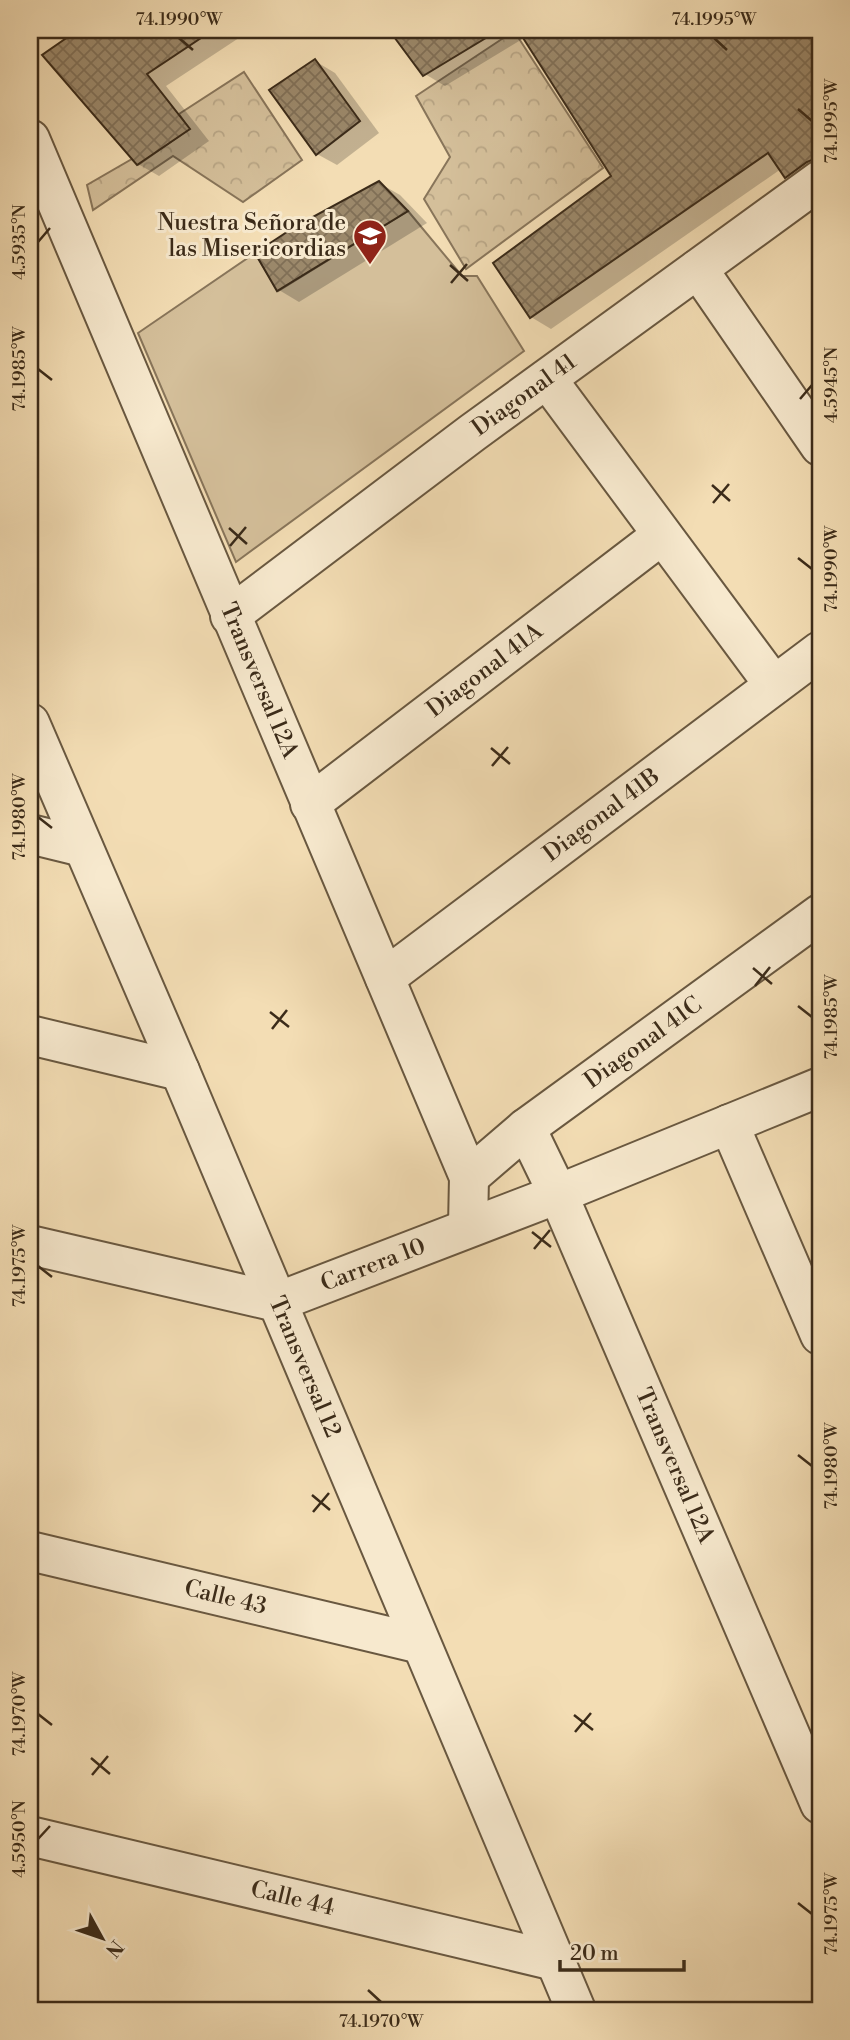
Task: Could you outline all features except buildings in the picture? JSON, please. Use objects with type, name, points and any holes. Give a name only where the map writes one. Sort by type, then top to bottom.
[{"type":"street","name":"Transversal 12A","points":[[30,139],[469,1177],[468,1227]]},
{"type":"street","name":"Diagonal 41","points":[[230,616],[547,379],[820,180]]},
{"type":"street","points":[[698,269],[820,446]]},
{"type":"street","points":[[547,379],[774,685]]},
{"type":"street","name":"Diagonal 41A","points":[[310,804],[662,535]]},
{"type":"street","name":"Diagonal 41B","points":[[384,978],[820,651]]},
{"type":"street","name":"Transversal 12","points":[[30,723],[180,1071],[576,2010]]},
{"type":"street","points":[[30,834],[83,847]]},
{"type":"street","name":"Diagonal 41C","points":[[469,1177],[526,1128],[820,914]]},
{"type":"street","points":[[30,1035],[180,1071]]},
{"type":"street","name":"Carrera 10","points":[[278,1302],[558,1194],[820,1087]]},
{"type":"street","points":[[729,1124],[820,1335]]},
{"type":"street","name":"Transversal 12A","points":[[526,1128],[558,1194],[820,1804]]},
{"type":"street","points":[[30,1245],[278,1302]]},
{"type":"street","name":"Calle 43","points":[[30,1551],[421,1644]]},
{"type":"street","name":"Calle 44","points":[[30,1836],[555,1961]]},
{"type":"green space","points":[[514,31],[603,168],[466,269],[424,199],[450,157],[416,96]]},
{"type":"green space","points":[[244,72],[302,160],[243,202],[173,156],[93,210],[87,185],[132,159],[138,165],[189,129],[179,114]]},
{"type":"green space","points":[[408,211],[462,276],[477,276],[524,351],[236,562],[138,333],[255,253],[278,291]]},
{"type":"place","name":"Nuestra Señora de las Misericordias","points":[[370,266]]}]
